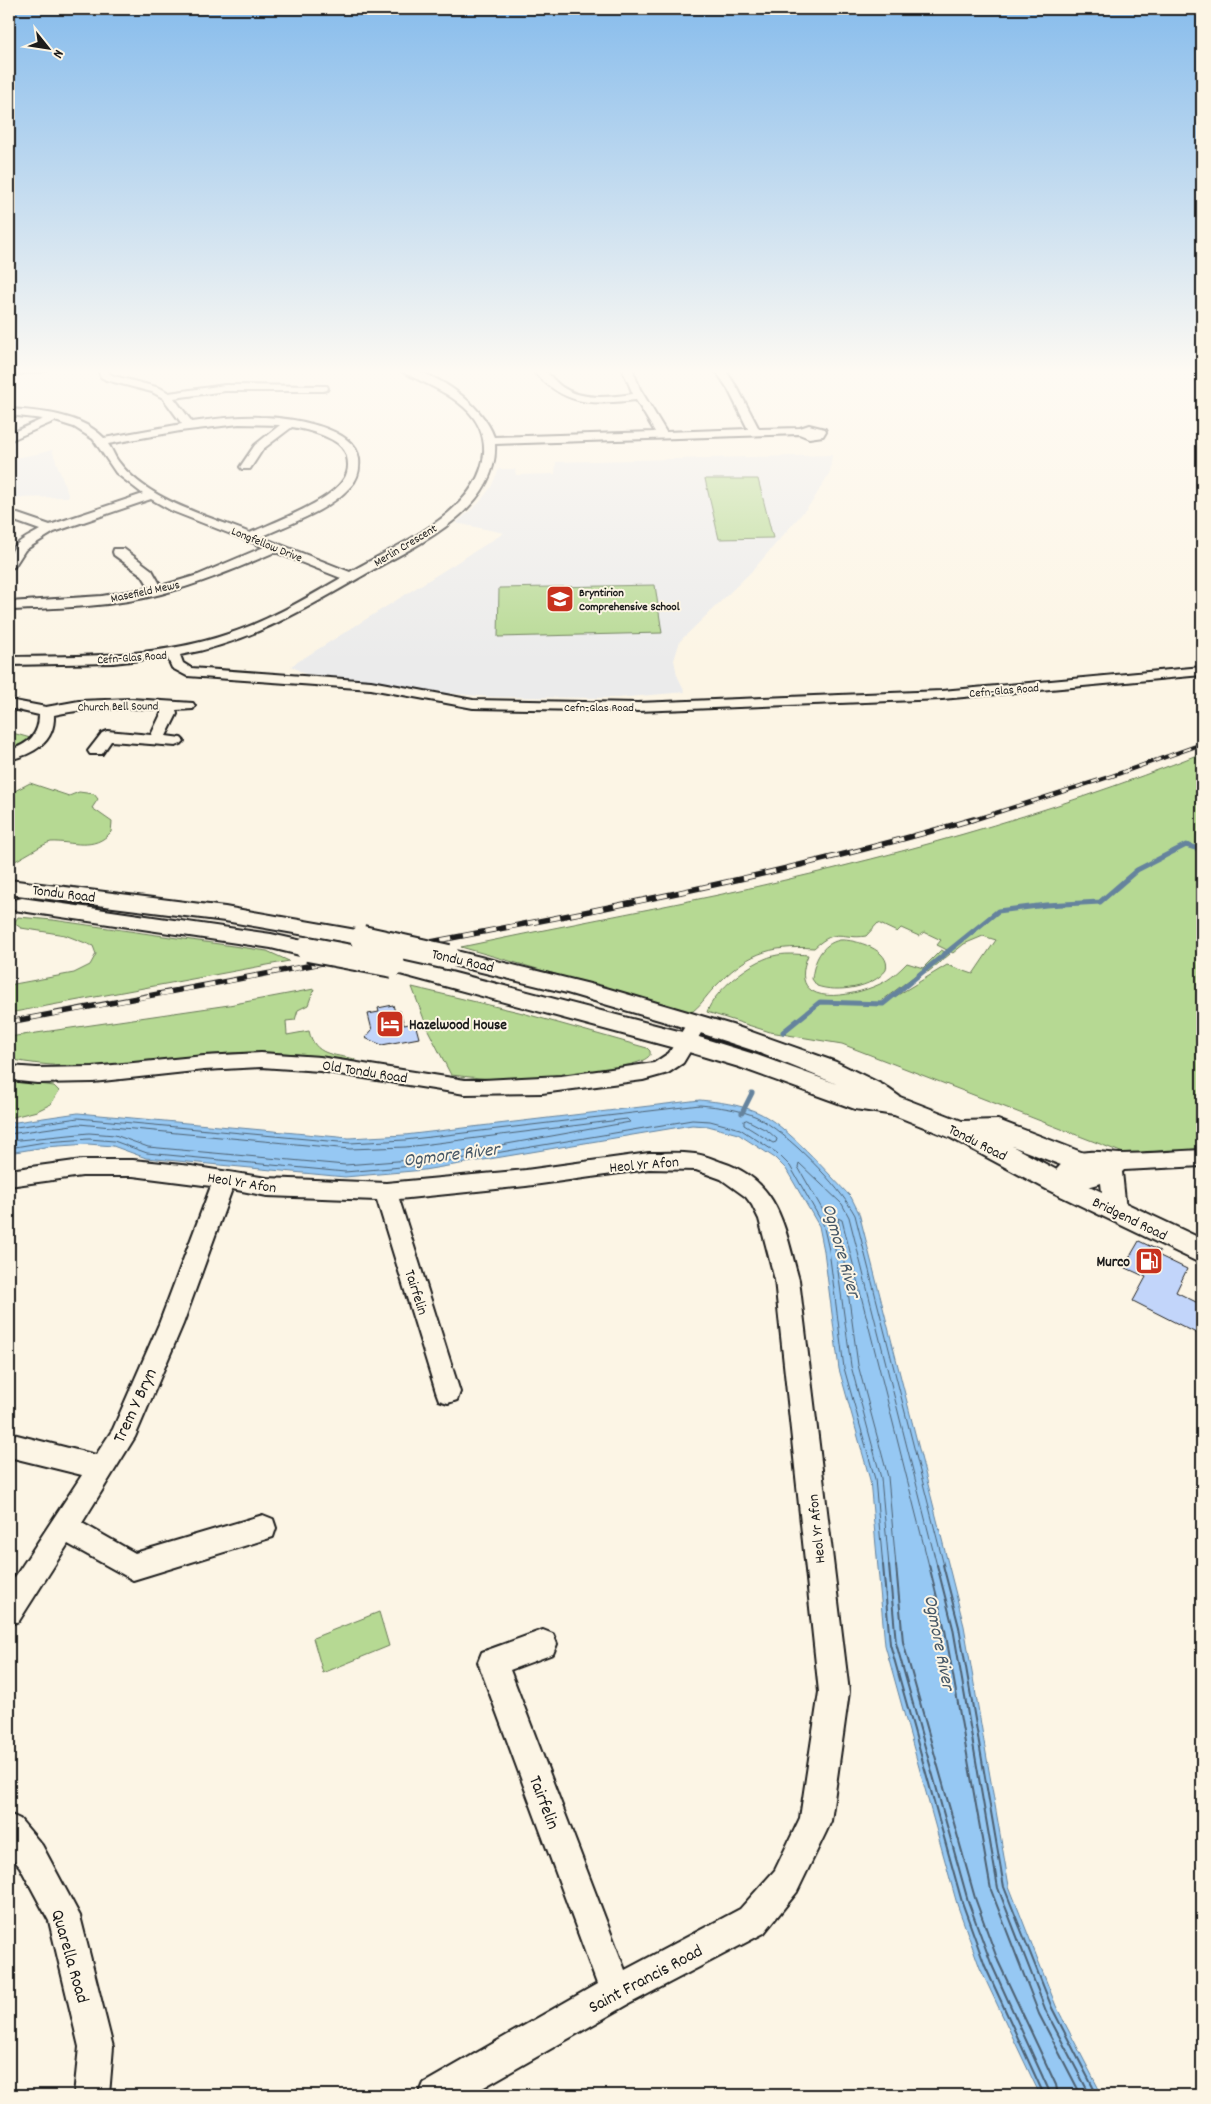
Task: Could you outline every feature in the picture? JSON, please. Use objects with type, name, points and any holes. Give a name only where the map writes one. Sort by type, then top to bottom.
[{"type":"main road","name":"Tondu Road","points":[[9,887],[225,914],[362,938],[502,969],[692,1032],[748,1062],[854,1100],[897,1106],[960,1131],[1058,1182]]},
{"type":"main road","name":"Tondu Road","points":[[9,903],[272,941],[692,1032]]},
{"type":"main road","points":[[960,1131],[998,1130],[1080,1162]]},
{"type":"main road","name":"Bridgend Road","points":[[1058,1182],[1202,1252]]},
{"type":"street","name":"Longfellow Drive","points":[[118,466],[136,485],[176,508],[351,577]]},
{"type":"street","points":[[251,537],[324,501],[341,489],[353,474],[354,466]]},
{"type":"street","name":"Merlin Crescent","points":[[172,653],[216,643],[260,628],[435,528],[474,492],[484,476],[487,466]]},
{"type":"street","points":[[9,564],[20,547],[50,529],[151,495]]},
{"type":"street","points":[[9,515],[50,529]]},
{"type":"street","name":"Masefield Mews","points":[[9,606],[104,600],[158,591],[206,575],[275,547]]},
{"type":"street","points":[[119,552],[147,573],[158,591]]},
{"type":"street","name":"Cefn-Glas Road","points":[[9,661],[104,660],[172,653],[177,665],[186,672],[371,685],[449,701],[544,707],[638,707],[942,695],[1202,671]]},
{"type":"street","name":"Church Bell Sound","points":[[9,704],[46,712],[79,705],[131,703],[188,706]]},
{"type":"street","name":"Church Bell Sound","points":[[157,739],[169,714],[168,706]]},
{"type":"street","points":[[9,755],[27,750],[40,740],[47,729],[46,712]]},
{"type":"street","name":"Church Bell Sound","points":[[96,751],[110,731],[176,741]]},
{"type":"street","name":"Old Tondu Road","points":[[9,1073],[71,1077],[231,1061],[275,1060],[333,1065],[465,1087],[506,1088],[589,1080],[654,1070],[671,1062],[692,1032]]},
{"type":"street","points":[[1058,1182],[1088,1180],[1115,1166],[1202,1158]]},
{"type":"street","points":[[1058,1182],[1080,1162],[1098,1159],[1115,1166]]},
{"type":"street","name":"Heol Yr Afon","points":[[9,1178],[82,1168],[133,1168],[191,1174],[267,1187],[386,1192],[526,1178],[649,1161],[678,1160],[696,1162],[729,1173],[754,1191],[761,1200],[770,1219],[788,1280],[834,1692],[815,1821]]},
{"type":"street","points":[[1115,1166],[1115,1210]]},
{"type":"street","name":"Trem Y Bryn","points":[[9,1611],[122,1437],[171,1324],[224,1180]]},
{"type":"street","name":"Tairfelin","points":[[386,1192],[448,1392]]},
{"type":"street","points":[[9,1445],[102,1468]]},
{"type":"street","points":[[64,1527],[133,1567],[262,1528]]},
{"type":"street","name":"Tairfelin","points":[[543,1644],[492,1662],[617,1992]]},
{"type":"street","name":"Saint Francis Road","points":[[436,2095],[617,1992],[752,1921],[786,1881],[815,1821]]},
{"type":"street","name":"Quarella Road","points":[[9,1830],[31,1856],[64,1916],[96,2047],[92,2095]]},
{"type":"shaded area","points":[[9,466],[58,466],[69,497],[9,498]]},
{"type":"shaded area","name":"Bryntirion Comprehensive School","points":[[556,466],[831,466],[830,472],[812,502],[753,570],[680,641],[674,660],[677,675],[685,692],[618,698],[490,697],[446,693],[370,680],[305,674],[291,666],[504,533],[456,523],[479,503],[491,487],[499,469],[515,469],[516,475],[555,474]]},
{"type":"green space","points":[[705,479],[758,479],[773,538],[719,539]]},
{"type":"green space","points":[[655,585],[662,633],[498,637],[499,588]]},
{"type":"green space","points":[[9,732],[34,739],[9,752]]},
{"type":"green space","points":[[1202,753],[1202,1151],[1131,1156],[842,1044],[770,1032],[707,1012],[717,995],[734,978],[754,964],[773,956],[786,954],[808,955],[804,972],[806,984],[813,992],[824,995],[838,995],[853,993],[880,984],[898,972],[907,963],[923,968],[941,950],[950,954],[928,972],[921,971],[879,1003],[883,1004],[947,965],[973,974],[996,940],[983,936],[964,944],[953,953],[937,945],[941,940],[924,932],[919,936],[901,928],[897,932],[878,923],[866,936],[840,935],[829,937],[814,948],[798,947],[771,950],[759,954],[737,967],[690,1013],[461,947],[718,895],[841,867],[1024,816]]},
{"type":"green space","points":[[30,783],[69,796],[79,792],[94,794],[98,799],[92,808],[112,822],[111,832],[97,842],[90,844],[51,842],[9,864],[9,794]]},
{"type":"green space","points":[[18,917],[53,920],[267,951],[289,961],[9,1013],[9,985],[74,973],[90,965],[96,954],[93,946],[65,935],[21,928],[14,923]]},
{"type":"green space","points":[[840,940],[854,941],[878,951],[886,963],[886,970],[873,981],[864,985],[844,989],[817,986],[812,979],[820,954],[828,945]]},
{"type":"green space","points":[[412,987],[519,1012],[647,1048],[650,1051],[650,1055],[639,1062],[623,1066],[557,1075],[505,1079],[451,1075],[428,1030]]},
{"type":"green space","points":[[314,989],[308,1005],[298,1010],[295,1020],[286,1021],[287,1035],[309,1031],[320,1050],[332,1055],[355,1059],[354,1061],[252,1052],[130,1063],[70,1066],[39,1064],[9,1059],[9,1037],[229,1005]]},
{"type":"green space","points":[[9,1080],[54,1086],[59,1091],[51,1104],[37,1111],[9,1118]]},
{"type":"green space","points":[[379,1612],[389,1646],[323,1673],[313,1638]]},
{"type":"water","name":"Ogmore River","points":[[700,1100],[743,1107],[757,1112],[781,1127],[851,1197],[859,1213],[964,1626],[1009,1886],[1056,2006],[1102,2095],[1040,2095],[980,1968],[957,1904],[885,1645],[870,1480],[839,1369],[819,1226],[786,1169],[775,1158],[738,1134],[708,1126],[692,1125],[424,1170],[345,1177],[146,1158],[113,1146],[88,1144],[45,1147],[9,1153],[9,1123],[78,1113],[349,1138],[405,1135]]},
{"type":"building","name":"Hazelwood House","points":[[393,1005],[395,1012],[400,1011],[404,1025],[415,1023],[419,1038],[382,1045],[365,1038],[372,1030],[368,1014],[379,1012],[378,1008]]},
{"type":"building","points":[[1139,1241],[1160,1251],[1158,1255],[1187,1269],[1176,1292],[1202,1305],[1202,1336],[1133,1301],[1146,1277],[1124,1267]]},
{"type":"waterway","points":[[783,1032],[820,1002],[883,1004],[998,911],[1046,905],[1100,902],[1137,870],[1186,845],[1202,850]]},
{"type":"waterway","points":[[742,1113],[752,1093]]},
{"type":"railway","points":[[970,821],[1112,776],[1202,744]]},
{"type":"railway","points":[[9,1022],[298,968],[662,896],[850,853],[974,819]]},
{"type":"place","name":"Bryntirion Comprehensive School","points":[[560,599]]},
{"type":"place","name":"Hazelwood House","points":[[390,1024]]},
{"type":"place","name":"Murco","points":[[1149,1261]]}]
